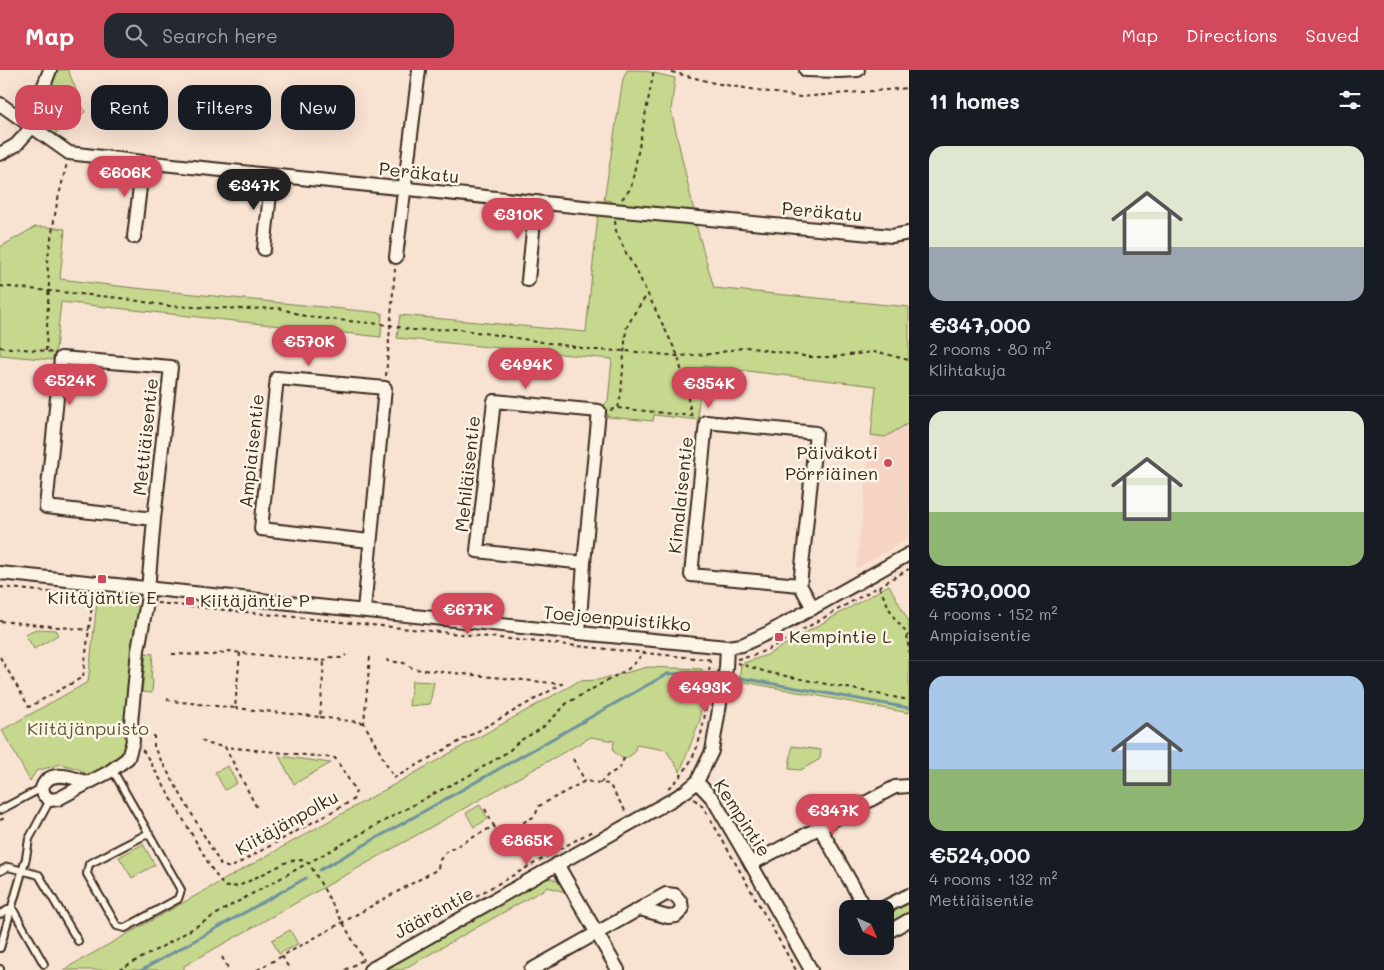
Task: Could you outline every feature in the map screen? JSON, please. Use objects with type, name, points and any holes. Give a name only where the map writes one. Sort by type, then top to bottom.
[{"type":"street","points":[[44,85],[50,70]]},
{"type":"street","points":[[396,257],[419,70]]},
{"type":"street","points":[[806,70],[858,70]]},
{"type":"street","name":"Peräkatu","points":[[0,104],[15,115]]},
{"type":"street","points":[[0,154],[16,145],[29,130]]},
{"type":"street","name":"Peräkatu","points":[[36,130],[69,153],[142,162],[613,210],[892,236],[909,233]]},
{"type":"street","points":[[134,237],[142,162]]},
{"type":"street","points":[[264,249],[272,176]]},
{"type":"street","points":[[528,280],[536,202]]},
{"type":"street","name":"Mettiäisentie","points":[[133,741],[131,723],[138,650],[147,602],[154,519],[171,368],[62,358],[46,507],[154,519]]},
{"type":"street","name":"Ampiaisentie","points":[[370,541],[261,529],[277,378],[385,388]]},
{"type":"street","points":[[364,610],[385,388]]},
{"type":"street","name":"Mehiläisentie","points":[[584,563],[478,551],[494,401],[599,411]]},
{"type":"street","points":[[579,634],[599,411]]},
{"type":"street","name":"Kimalaisentie","points":[[706,422],[816,433],[800,585],[691,575],[706,422]]},
{"type":"street","name":"Toejoenpuistikko","points":[[0,573],[364,610],[727,653],[754,641],[909,554]]},
{"type":"street","points":[[800,585],[813,608]]},
{"type":"street","name":"Kempintie","points":[[727,653],[712,751],[697,782],[712,799],[752,864],[811,970]]},
{"type":"street","points":[[88,782],[56,775],[46,780],[42,788],[44,795],[50,800],[58,800],[112,770],[128,758],[133,741]]},
{"type":"street","name":"Jääräntie","points":[[367,965],[557,864],[686,791],[697,782]]},
{"type":"street","points":[[752,864],[895,787],[909,786]]},
{"type":"street","points":[[820,828],[861,900]]},
{"type":"street","points":[[557,864],[618,970]]},
{"type":"street","points":[[894,902],[909,895]]},
{"type":"street","points":[[531,970],[640,909]]},
{"type":"street","points":[[894,929],[909,920]]},
{"type":"lane","points":[[112,770],[149,833],[181,890],[178,899],[125,928],[117,926],[87,874],[89,864],[149,833]]},
{"type":"lane","points":[[0,810],[42,788]]},
{"type":"lane","points":[[0,948],[26,858],[29,839],[50,800]]},
{"type":"lane","points":[[0,871],[8,867],[39,875],[78,941]]},
{"type":"lane","points":[[0,914],[12,908]]},
{"type":"lane","points":[[12,908],[44,964]]},
{"type":"path","points":[[654,70],[631,188],[613,210],[616,231],[678,356],[692,416]]},
{"type":"path","points":[[664,70],[714,83],[800,97],[909,88]]},
{"type":"path","points":[[46,351],[49,291],[48,249],[69,153]]},
{"type":"path","points":[[385,388],[396,257]]},
{"type":"path","points":[[0,286],[120,298],[169,306],[245,309],[279,308],[308,316],[390,325],[411,330],[457,329],[596,350],[678,356],[712,354],[746,347],[810,357],[832,357],[872,352],[909,360]]},
{"type":"path","points":[[618,408],[626,351],[626,329],[647,295]]},
{"type":"path","points":[[0,347],[46,351],[62,358]]},
{"type":"path","points":[[599,411],[618,408],[692,416],[706,422]]},
{"type":"path","points":[[879,586],[893,616],[908,635],[909,652]]},
{"type":"path","points":[[0,657],[29,707],[83,677],[93,597]]},
{"type":"path","points":[[0,621],[89,630]]},
{"type":"path","points":[[172,654],[213,655],[230,651],[324,661],[329,657],[342,658],[346,654]]},
{"type":"path","points":[[235,708],[240,653]]},
{"type":"path","points":[[119,970],[309,862],[470,775],[509,751],[519,741],[541,729],[567,702],[636,663],[643,653]]},
{"type":"path","points":[[727,653],[770,673],[909,700]]},
{"type":"path","points":[[370,657],[364,723],[394,778],[562,684],[414,669],[404,663],[388,661],[384,658]]},
{"type":"path","points":[[667,789],[676,782],[688,767],[701,738],[710,660]]},
{"type":"path","points":[[320,717],[324,661]]},
{"type":"path","points":[[167,699],[364,723]]},
{"type":"path","name":"Kiitäjänpolku","points":[[154,735],[154,748],[221,865],[230,868],[353,800],[356,792],[336,758],[225,747]]},
{"type":"path","points":[[202,740],[208,744],[225,747],[257,808]]},
{"type":"path","points":[[133,741],[145,753],[223,885],[227,888],[239,886],[289,861],[301,860],[309,862],[367,965]]},
{"type":"path","points":[[600,783],[608,775],[620,768],[624,758]]},
{"type":"path","points":[[573,759],[585,781]]},
{"type":"path","points":[[485,809],[499,836],[535,816],[539,806],[585,781],[609,784],[626,812]]},
{"type":"path","points":[[686,791],[702,806],[709,816],[796,970]]},
{"type":"path","points":[[256,970],[438,869],[439,862],[446,852],[494,826]]},
{"type":"path","points":[[475,897],[594,829]]},
{"type":"path","points":[[282,956],[290,970]]},
{"type":"path","points":[[367,965],[369,956]]},
{"type":"path","points":[[222,957],[230,970]]},
{"type":"path","points":[[345,970],[367,965]]},
{"type":"shaded area","name":"Päiväkoti Pörriäinen","points":[[877,386],[909,388],[909,538],[856,569]]},
{"type":"green space","points":[[57,70],[68,70],[74,85],[52,85]]},
{"type":"green space","points":[[627,70],[641,70],[675,78],[671,110],[694,211],[688,224],[696,225],[714,288],[909,307],[909,423],[885,437],[871,435],[876,386],[704,366],[698,409],[699,420],[654,415],[653,421],[608,417],[604,405],[608,401],[612,359],[397,338],[400,315],[586,332],[598,215],[618,217],[611,201],[604,200],[623,79]]},
{"type":"green space","points":[[81,102],[85,112],[81,115]]},
{"type":"green space","points":[[50,130],[63,130],[53,134]]},
{"type":"green space","points":[[35,227],[65,229],[60,279],[382,313],[381,337],[61,302],[56,348],[52,360],[0,355],[0,247]]},
{"type":"green space","points":[[889,585],[909,622],[909,713],[739,681],[741,664],[767,655]]},
{"type":"green space","name":"Kiitäjänpuisto","points":[[97,602],[140,606],[128,739],[123,756],[91,777],[79,769],[61,764],[36,771],[30,781],[2,730],[88,682]]},
{"type":"green space","points":[[36,629],[56,630],[58,635],[34,649],[25,634]]},
{"type":"green space","points":[[146,653],[153,654],[152,693],[142,692]]},
{"type":"green space","points":[[648,667],[702,669],[700,720],[680,772],[666,750],[636,745],[634,753],[624,760],[613,751],[614,741],[591,737],[184,966],[184,970],[63,970],[579,681],[598,680]]},
{"type":"green space","points":[[412,681],[434,682],[430,704],[409,706]]},
{"type":"green space","points":[[792,746],[821,750],[820,759],[801,770],[789,769]]},
{"type":"green space","points":[[279,756],[331,763],[294,784]]},
{"type":"green space","points":[[228,766],[237,783],[225,790],[215,772]]},
{"type":"green space","points":[[480,805],[488,819],[474,827],[466,813]]},
{"type":"green space","points":[[143,844],[155,865],[132,878],[119,857]]},
{"type":"green space","points":[[551,878],[559,882],[565,892],[548,887],[402,970],[386,970],[543,880]]},
{"type":"green space","points":[[909,900],[909,915],[894,922],[894,908]]},
{"type":"green space","points":[[290,930],[298,944],[279,954],[272,940]]},
{"type":"waterway","points":[[320,870],[667,674],[698,673]]},
{"type":"waterway","points":[[741,678],[909,708]]},
{"type":"waterway","points":[[142,970],[306,878]]},
{"type":"place","name":"Päiväkoti Pörriäinen","points":[[888,463]]},
{"type":"place","name":"Kiitäjäntie E","points":[[102,579]]},
{"type":"place","name":"Kiitäjäntie P","points":[[190,601]]},
{"type":"place","name":"Kempintie L","points":[[779,637]]}]
